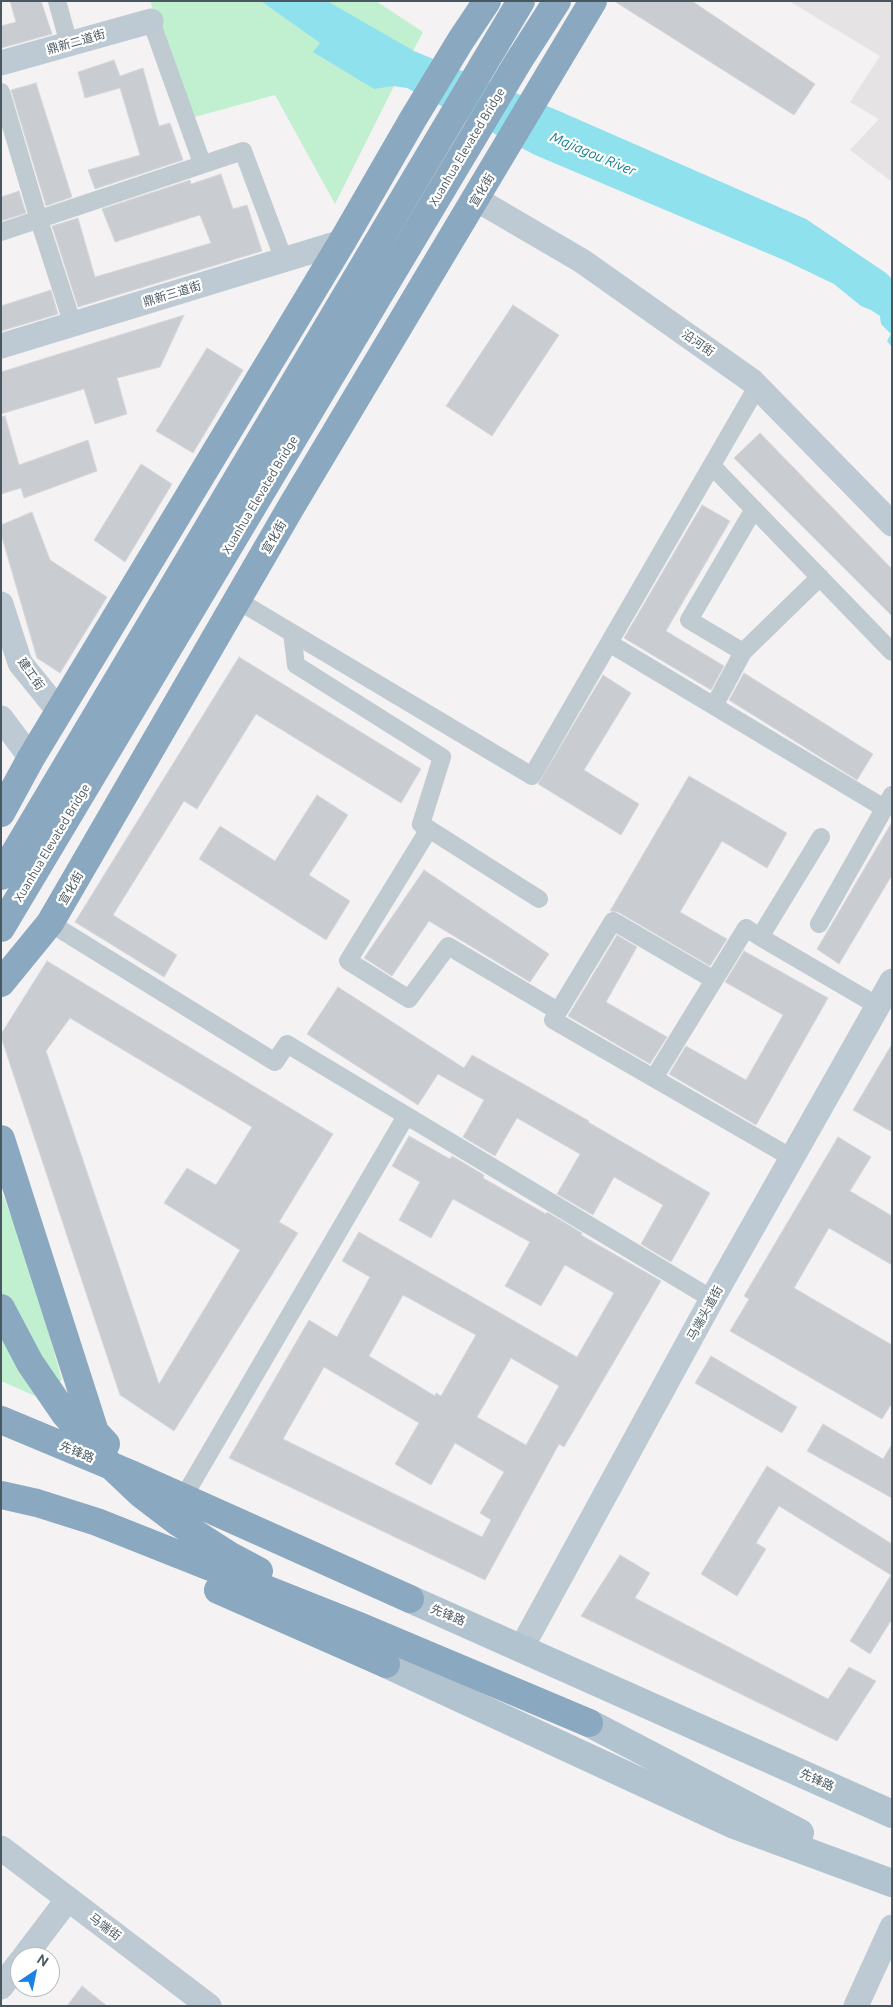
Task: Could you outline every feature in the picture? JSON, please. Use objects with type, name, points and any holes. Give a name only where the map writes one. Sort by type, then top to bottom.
[{"type":"highway","points":[[1,813],[31,758],[342,242],[413,119],[487,1]]},
{"type":"highway","points":[[4,875],[521,1]]},
{"type":"highway","name":"Xuanhua Elevated Bridge","points":[[1,928],[556,1]]},
{"type":"highway","name":"宣化街","points":[[1,983],[53,918],[237,600],[593,1]]},
{"type":"highway","points":[[1,1139],[95,1432],[133,1475]]},
{"type":"highway","points":[[1,1308],[30,1363],[65,1414],[104,1458],[141,1494],[179,1523],[229,1555],[359,1626]]},
{"type":"highway","name":"先锋路","points":[[1,1420],[133,1475],[410,1599]]},
{"type":"highway","points":[[1,1495],[37,1503],[96,1522],[359,1626],[589,1723]]},
{"type":"highway","points":[[1,1495],[386,1664]]},
{"type":"main road","name":"先锋路","points":[[410,1599],[522,1647],[892,1814]]},
{"type":"main road","points":[[386,1664],[732,1824],[892,1882]]},
{"type":"main road","points":[[589,1723],[892,1882]]},
{"type":"street","points":[[57,1],[69,44]]},
{"type":"street","points":[[151,21],[202,163]]},
{"type":"street","name":"鼎新二道街","points":[[1,63],[151,21]]},
{"type":"street","points":[[1,92],[73,325]]},
{"type":"street","points":[[1,232],[243,150],[284,260]]},
{"type":"street","name":"沿河街","points":[[476,199],[582,261],[752,381],[892,524]]},
{"type":"street","name":"鼎新三道街","points":[[1,346],[342,242]]},
{"type":"street","points":[[237,600],[532,776],[758,387]]},
{"type":"street","points":[[712,466],[892,652]]},
{"type":"street","points":[[743,652],[689,620],[754,509]]},
{"type":"street","points":[[714,706],[743,652],[820,577]]},
{"type":"street","name":"建工街","points":[[1,604],[20,663],[59,712]]},
{"type":"street","points":[[292,633],[296,665],[442,757],[421,824],[539,899]]},
{"type":"street","points":[[609,643],[714,706],[888,802],[819,924]]},
{"type":"street","points":[[1,718],[31,758]]},
{"type":"street","points":[[429,829],[348,961],[409,999],[448,946],[558,1011]]},
{"type":"street","points":[[760,937],[821,837]]},
{"type":"street","points":[[53,918],[275,1062],[287,1044],[712,1299]]},
{"type":"street","points":[[714,980],[613,921],[553,1020],[792,1158]]},
{"type":"street","points":[[654,1078],[746,928],[878,1006]]},
{"type":"street","name":"马端头道街","points":[[522,1647],[712,1299],[892,981]]},
{"type":"street","points":[[183,1498],[406,1116]]},
{"type":"street","name":"马端街","points":[[1,1848],[209,2006]]},
{"type":"street","points":[[32,1947],[68,1899]]},
{"type":"street","points":[[856,2006],[892,1927]]},
{"type":"street","points":[[1,1987],[10,1975]]},
{"type":"shaded area","points":[[789,1],[892,1],[892,182],[850,150],[879,119],[850,102],[880,56]]},
{"type":"green space","points":[[150,1],[376,1],[423,32],[335,204],[275,95],[191,118]]},
{"type":"green space","points":[[1,1191],[25,1250],[62,1380],[42,1399],[1,1381]]},
{"type":"water","name":"Majiagou River","points":[[261,1],[327,1],[414,51],[559,111],[806,219],[892,279],[892,347],[887,341],[891,334],[881,324],[880,316],[861,306],[834,284],[786,261],[535,155],[407,88],[393,86],[374,89],[313,52],[320,43]]},
{"type":"building","points":[[10,1],[41,1],[52,34],[1,48],[1,26],[16,22]]},
{"type":"building","points":[[614,1],[692,1],[815,84],[794,115]]},
{"type":"building","points":[[114,60],[120,76],[143,68],[159,126],[170,123],[183,160],[95,189],[88,170],[140,155],[120,88],[85,98],[78,72]]},
{"type":"building","points":[[36,83],[72,197],[46,206],[11,90]]},
{"type":"building","points":[[221,174],[233,209],[247,205],[262,251],[78,307],[52,226],[78,218],[95,277],[211,243],[200,215],[115,242],[102,209],[190,180],[191,184]]},
{"type":"building","points":[[19,191],[26,213],[1,221],[1,197]]},
{"type":"building","points":[[51,290],[58,314],[1,331],[1,306]]},
{"type":"building","points":[[513,305],[559,335],[492,436],[446,406]]},
{"type":"building","points":[[184,315],[160,367],[117,378],[127,414],[95,424],[84,389],[1,414],[1,372]]},
{"type":"building","points":[[207,348],[243,370],[193,453],[156,431]]},
{"type":"building","points":[[5,416],[19,465],[88,440],[97,471],[24,498],[21,488],[1,494],[1,417]]},
{"type":"building","points":[[760,433],[892,569],[892,616],[734,458]]},
{"type":"building","points":[[141,464],[172,484],[125,562],[94,540]]},
{"type":"building","points":[[702,505],[730,521],[666,631],[724,666],[711,690],[624,638]]},
{"type":"building","points":[[32,512],[50,560],[107,597],[60,673],[37,658],[1,534],[1,525]]},
{"type":"building","points":[[239,657],[421,769],[401,803],[256,714],[197,809],[184,801],[113,915],[177,955],[164,977],[75,922]]},
{"type":"building","points":[[744,673],[873,754],[857,780],[729,700]]},
{"type":"building","points":[[603,675],[631,693],[584,770],[639,804],[621,835],[538,784]]},
{"type":"building","points":[[689,776],[787,833],[767,868],[722,841],[680,912],[727,939],[710,966],[618,912],[610,911]]},
{"type":"building","points":[[317,795],[348,815],[309,875],[350,901],[326,940],[199,859],[220,826],[275,861]]},
{"type":"building","points":[[892,822],[892,875],[839,964],[817,949]]},
{"type":"building","points":[[424,870],[549,954],[530,982],[429,921],[392,976],[364,958]]},
{"type":"building","points":[[617,935],[637,947],[606,1002],[667,1037],[650,1064],[568,1016]]},
{"type":"building","points":[[744,951],[828,998],[756,1125],[669,1074],[686,1046],[746,1080],[783,1015],[725,982]]},
{"type":"building","points":[[47,961],[333,1134],[279,1222],[298,1233],[174,1431],[120,1395],[1,1034]],"holes":[[[70,1018],[252,1127],[216,1185],[187,1168],[164,1203],[240,1250],[159,1384],[46,1051]]]},
{"type":"building","points":[[338,987],[464,1068],[472,1055],[589,1121],[710,1193],[671,1262],[641,1244],[663,1205],[614,1177],[593,1215],[557,1194],[580,1154],[517,1118],[495,1156],[463,1137],[484,1100],[438,1074],[418,1105],[307,1034]]},
{"type":"building","points":[[892,1044],[892,1132],[853,1110]]},
{"type":"building","points":[[409,1136],[450,1159],[452,1156],[484,1175],[483,1178],[546,1214],[547,1212],[582,1233],[581,1235],[661,1281],[564,1447],[559,1444],[485,1580],[229,1458],[309,1320],[337,1337],[370,1277],[342,1261],[359,1232],[577,1357],[614,1293],[565,1265],[541,1306],[505,1286],[530,1242],[453,1199],[431,1238],[399,1220],[420,1182],[392,1166]],"holes":[[[403,1295],[476,1335],[441,1396],[436,1393],[435,1396],[369,1356]],[[511,1358],[559,1386],[526,1445],[477,1417]],[[324,1367],[419,1423],[395,1464],[431,1485],[455,1443],[504,1472],[480,1513],[491,1520],[482,1537],[283,1439]]]},
{"type":"building","points":[[838,1137],[871,1157],[850,1191],[892,1216],[892,1265],[829,1228],[794,1288],[892,1345],[892,1403],[882,1419],[730,1331],[749,1299],[744,1296]]},
{"type":"building","points":[[711,1356],[797,1407],[782,1433],[695,1383]]},
{"type":"building","points":[[823,1424],[883,1459],[892,1444],[892,1498],[807,1451]]},
{"type":"building","points":[[767,1466],[892,1544],[892,1619],[870,1654],[850,1641],[891,1575],[779,1506],[756,1543],[766,1549],[737,1596],[701,1574]]},
{"type":"building","points":[[620,1555],[650,1573],[635,1598],[828,1699],[849,1667],[876,1681],[837,1741],[581,1616]]},
{"type":"building","points":[[82,1986],[107,2006],[67,2006]]}]
